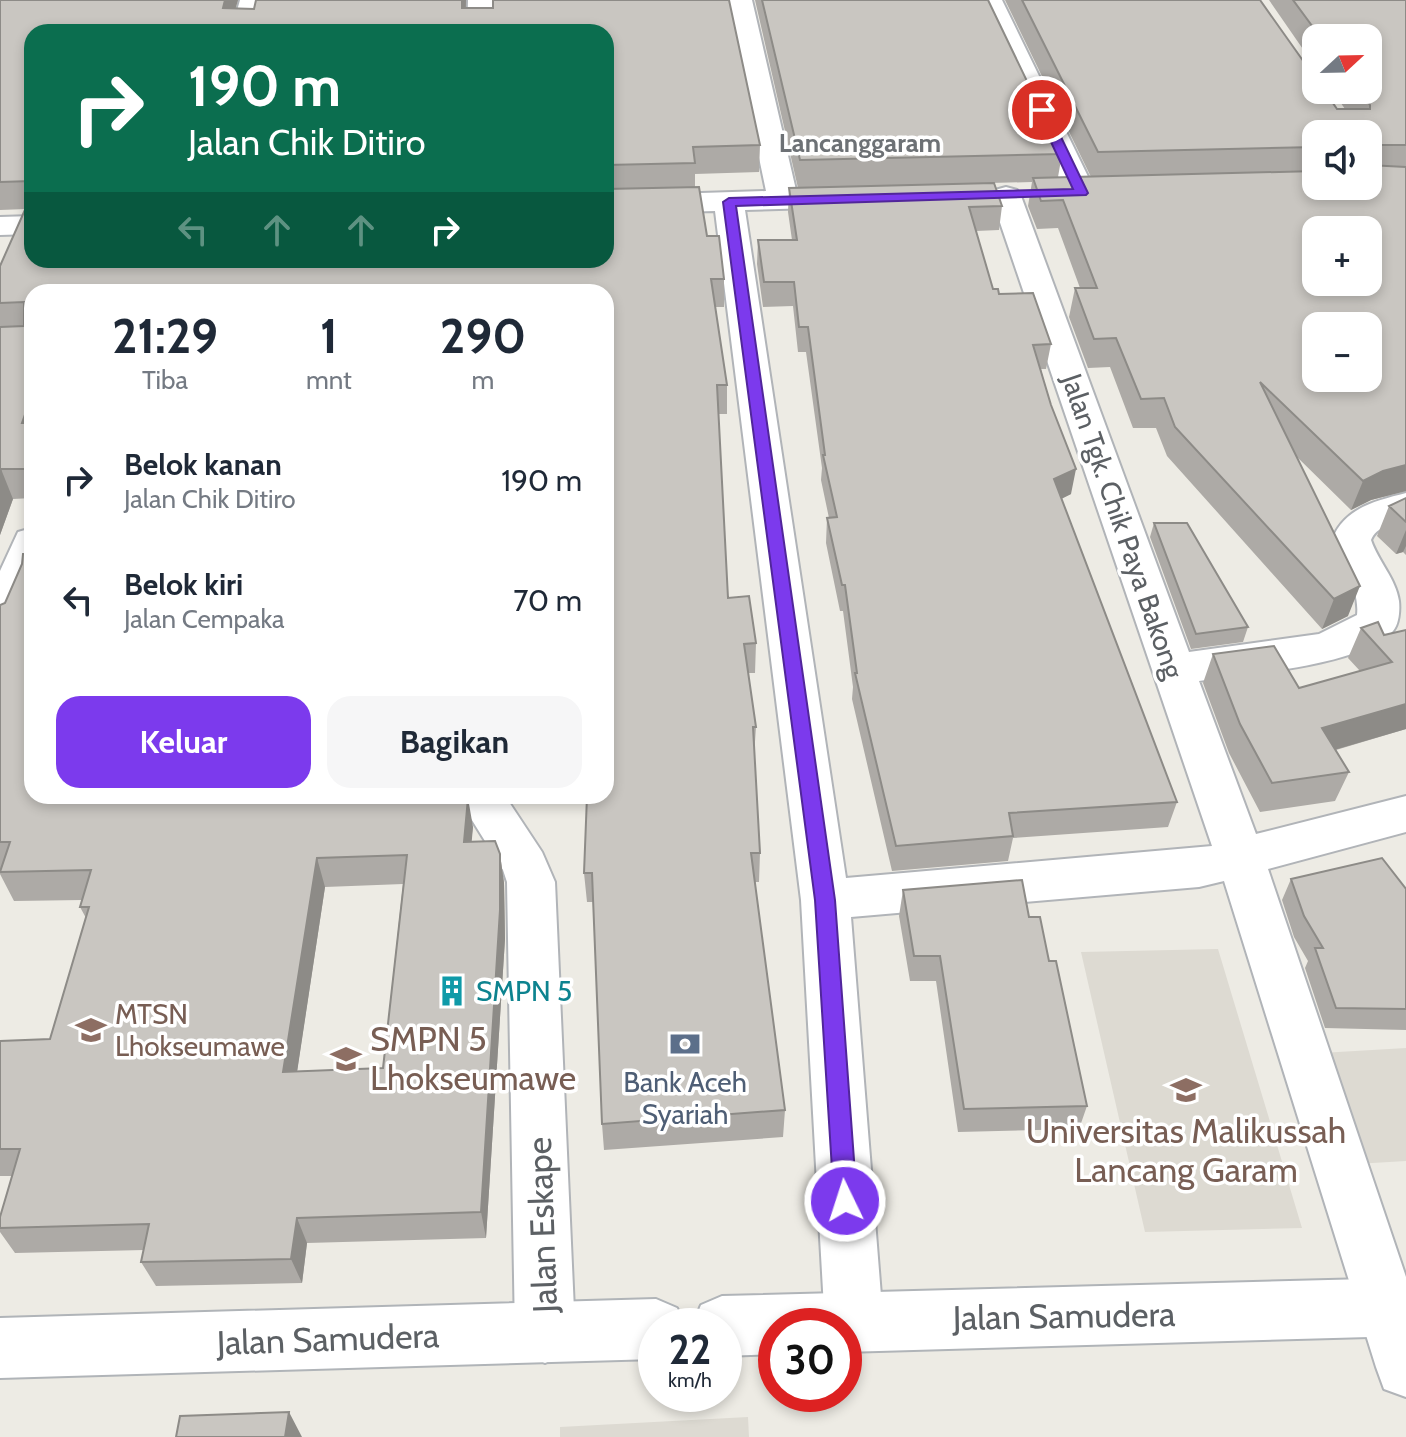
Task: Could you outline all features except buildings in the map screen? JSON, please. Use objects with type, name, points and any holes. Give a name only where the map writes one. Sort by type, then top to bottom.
[{"type":"street","points":[[246,24],[253,0]]},
{"type":"street","points":[[480,24],[481,0]]},
{"type":"street","points":[[739,0],[783,199]]},
{"type":"street","name":"Jalan Tgk. Chik Paya Bakong","points":[[989,0],[1030,195],[1174,669],[1397,1308],[1406,1367]]},
{"type":"street","points":[[1030,195],[1113,192]]},
{"type":"street","points":[[614,205],[879,198]]},
{"type":"street","points":[[729,202],[825,900],[852,1308]]},
{"type":"street","points":[[0,226],[24,225]]},
{"type":"street","points":[[1174,669],[1319,649],[1358,635],[1377,622],[1382,607],[1377,590],[1352,546],[1353,532],[1358,523],[1406,505]]},
{"type":"street","points":[[0,622],[7,585],[24,555]]},
{"type":"street","name":"Jalan Eskape","points":[[485,804],[525,865],[531,882],[545,1333]]},
{"type":"street","points":[[825,900],[1199,868],[1406,814]]},
{"type":"street","name":"Jalan Samudera","points":[[862,1321],[1397,1308]]},
{"type":"street","name":"Jalan Samudera","points":[[0,1348],[638,1330]]},
{"type":"shaded area","name":"Universitas Malikussah Lancang Garam","points":[[1218,949],[1302,1228],[1145,1232],[1081,952]]},
{"type":"shaded area","points":[[1406,1048],[1406,1161],[1339,1165],[1304,1054]]},
{"type":"shaded area","points":[[748,1417],[749,1437],[560,1437],[560,1427]]},
{"type":"place","name":"SMPN 5","points":[[452,991]]},
{"type":"place","name":"MTSN Lhokseumawe","points":[[91,1030]]},
{"type":"place","name":"Bank Aceh Syariah","points":[[685,1044]]},
{"type":"place","name":"SMPN 5 Lhokseumawe","points":[[346,1059]]},
{"type":"place","name":"Universitas Malikussah Lancang Garam","points":[[1186,1090]]},
{"type":"district","name":"Lancanggaram","points":[[860,143]]},
{"type":"route","points":[[845,1201],[825,900],[729,202],[1081,193],[1042,110]]}]
